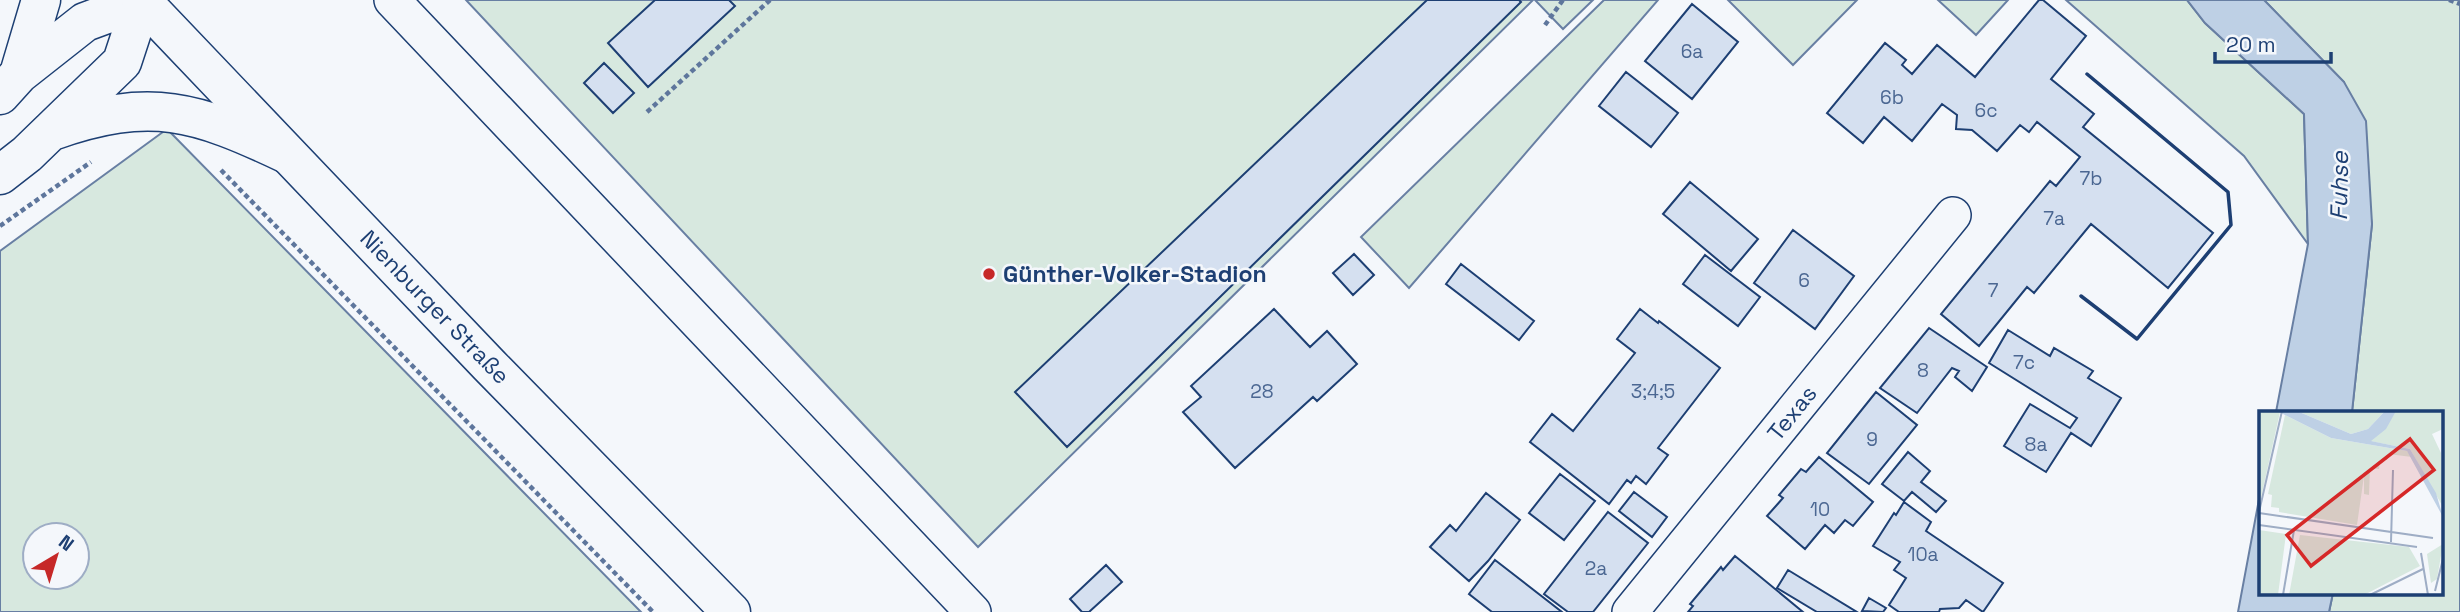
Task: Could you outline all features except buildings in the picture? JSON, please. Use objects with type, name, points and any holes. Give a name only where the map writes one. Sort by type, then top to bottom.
[{"type":"main road","points":[[9,84],[41,0]]},
{"type":"main road","points":[[9,84],[85,22],[142,0]]},
{"type":"main road","points":[[0,175],[52,131],[122,62],[142,0]]},
{"type":"main road","name":"Nienburger Straße","points":[[142,0],[489,365],[731,612]]},
{"type":"main road","points":[[52,131],[83,120],[119,113],[164,111],[194,116],[235,130],[289,155]]},
{"type":"street","points":[[392,0],[973,612]]},
{"type":"street","name":"Texas","points":[[1630,612],[1953,215]]},
{"type":"path","points":[[647,112],[770,0]]},
{"type":"path","points":[[1545,25],[1563,0]]},
{"type":"path","points":[[2449,0],[2460,4]]},
{"type":"path","points":[[0,226],[98,157]]},
{"type":"path","points":[[221,170],[653,612]]},
{"type":"shaded area","name":"Günther-Volker-Stadion","points":[[466,0],[1533,0],[978,547]]},
{"type":"shaded area","points":[[1535,0],[1593,0],[1563,29]]},
{"type":"shaded area","points":[[1604,0],[1658,0],[1409,288],[1361,237]]},
{"type":"shaded area","points":[[1728,0],[1857,0],[1793,65]]},
{"type":"shaded area","points":[[1938,0],[2008,0],[1976,35]]},
{"type":"shaded area","points":[[2066,0],[2187,0],[2205,23],[2304,114],[2308,244],[2244,156]]},
{"type":"shaded area","points":[[2264,0],[2460,0],[2460,612],[2329,612],[2333,594],[2442,594],[2442,411],[2352,411],[2372,224],[2344,82]]},
{"type":"shaded area","points":[[167,129],[641,612],[0,612],[0,251]]},
{"type":"water","name":"Fuhse","points":[[2187,0],[2264,0],[2344,82],[2366,121],[2372,224],[2352,411],[2276,411],[2308,244],[2304,114],[2205,23]]},
{"type":"water","points":[[2259,499],[2259,594],[2333,594],[2329,612],[2238,612]]},
{"type":"wall","points":[[2081,296],[2137,339],[2231,225],[2228,192],[2087,74]]},
{"type":"place","name":"Günther-Volker-Stadion","points":[[989,274]]}]
